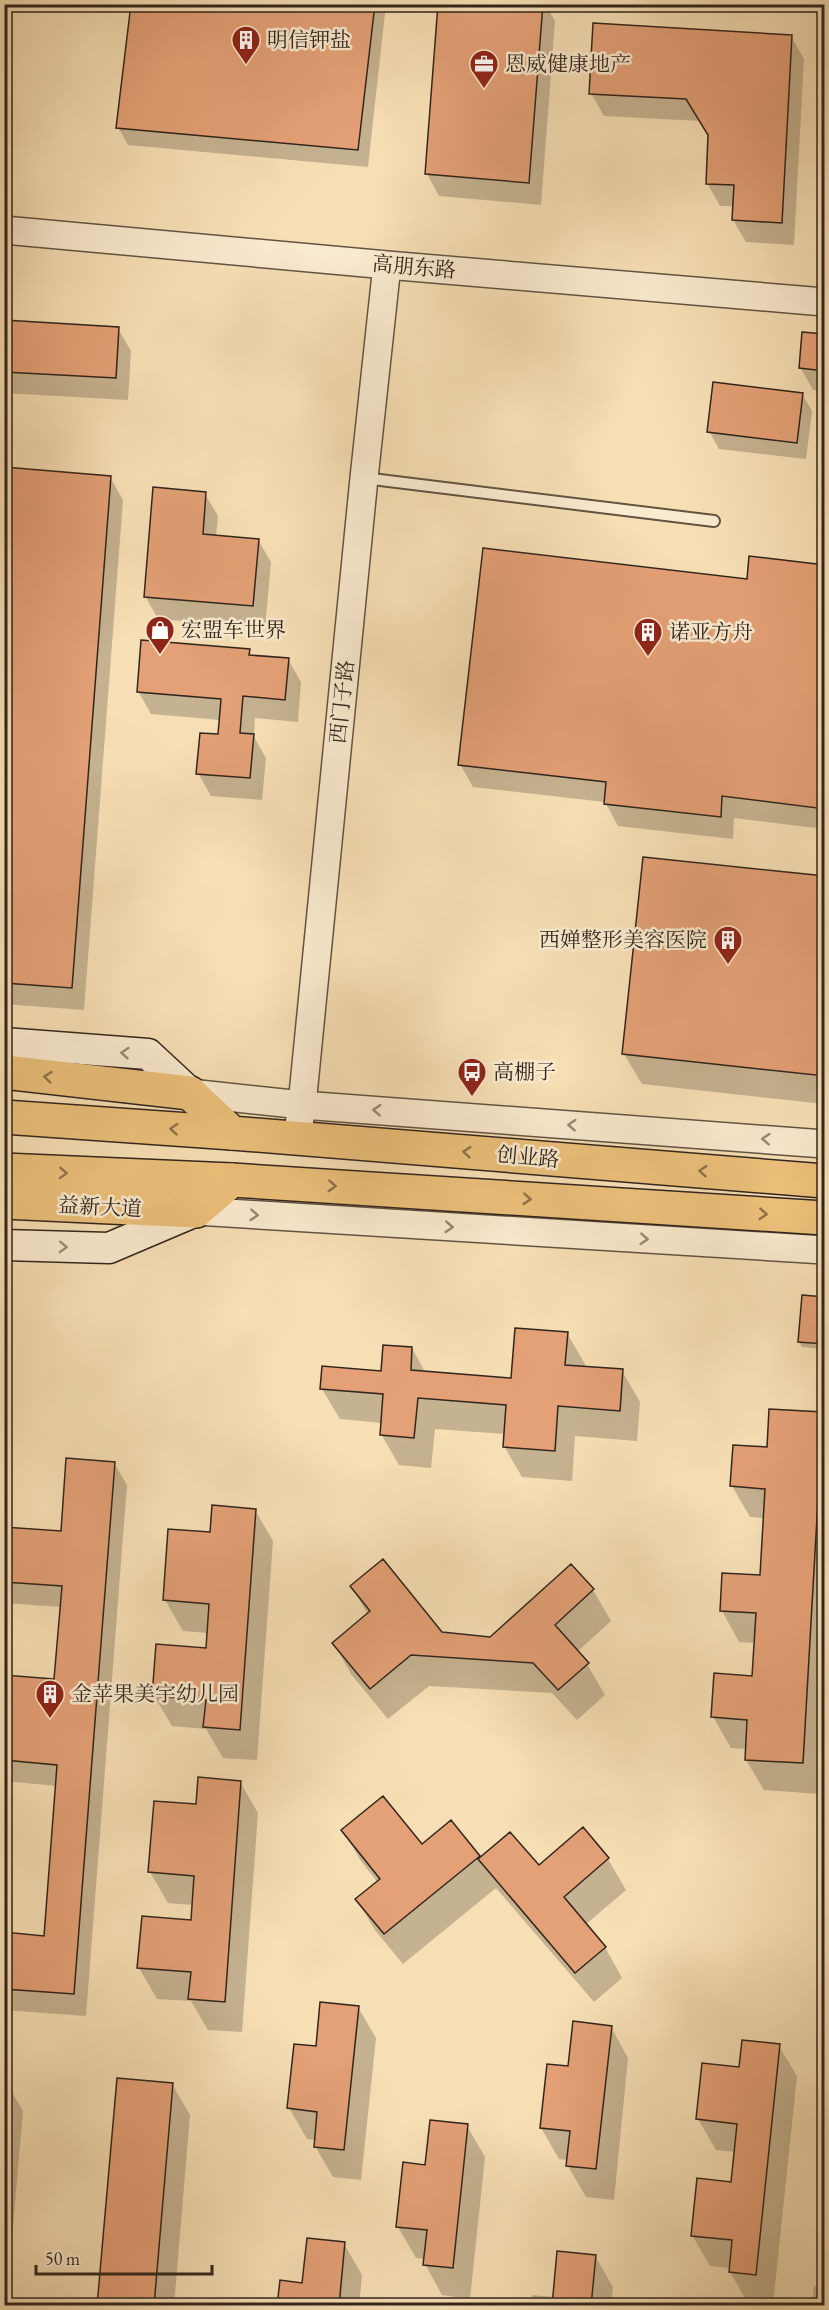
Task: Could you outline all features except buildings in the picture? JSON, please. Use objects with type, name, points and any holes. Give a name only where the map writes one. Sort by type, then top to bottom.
[{"type":"main road","points":[[4,1043],[148,1054],[232,1133]]},
{"type":"main road","points":[[4,1072],[190,1093]]},
{"type":"main road","name":"创业路","points":[[4,1117],[297,1138],[825,1181]]},
{"type":"main road","name":"创业路","points":[[4,1170],[232,1180],[825,1218]]},
{"type":"main road","points":[[4,1245],[109,1248],[196,1211],[232,1180]]},
{"type":"main road","name":"益新大道","points":[[4,1202],[196,1211]]},
{"type":"street","name":"高朋东路","points":[[4,230],[825,302]]},
{"type":"street","name":"西门子路","points":[[297,1138],[387,265]]},
{"type":"street","points":[[190,1093],[302,1105],[825,1144]]},
{"type":"street","points":[[196,1211],[825,1250]]},
{"type":"lane","points":[[364,478],[714,521]]},
{"type":"place","name":"明信钾盐","points":[[246,66]]},
{"type":"place","name":"恩威健康地产","points":[[484,90]]},
{"type":"place","name":"宏盟车世界","points":[[160,656]]},
{"type":"place","name":"诺亚方舟","points":[[648,658]]},
{"type":"place","name":"西婵整形美容医院","points":[[728,966]]},
{"type":"place","name":"高棚子","points":[[472,1098]]},
{"type":"place","name":"金苹果美宇幼儿园","points":[[50,1720]]}]
